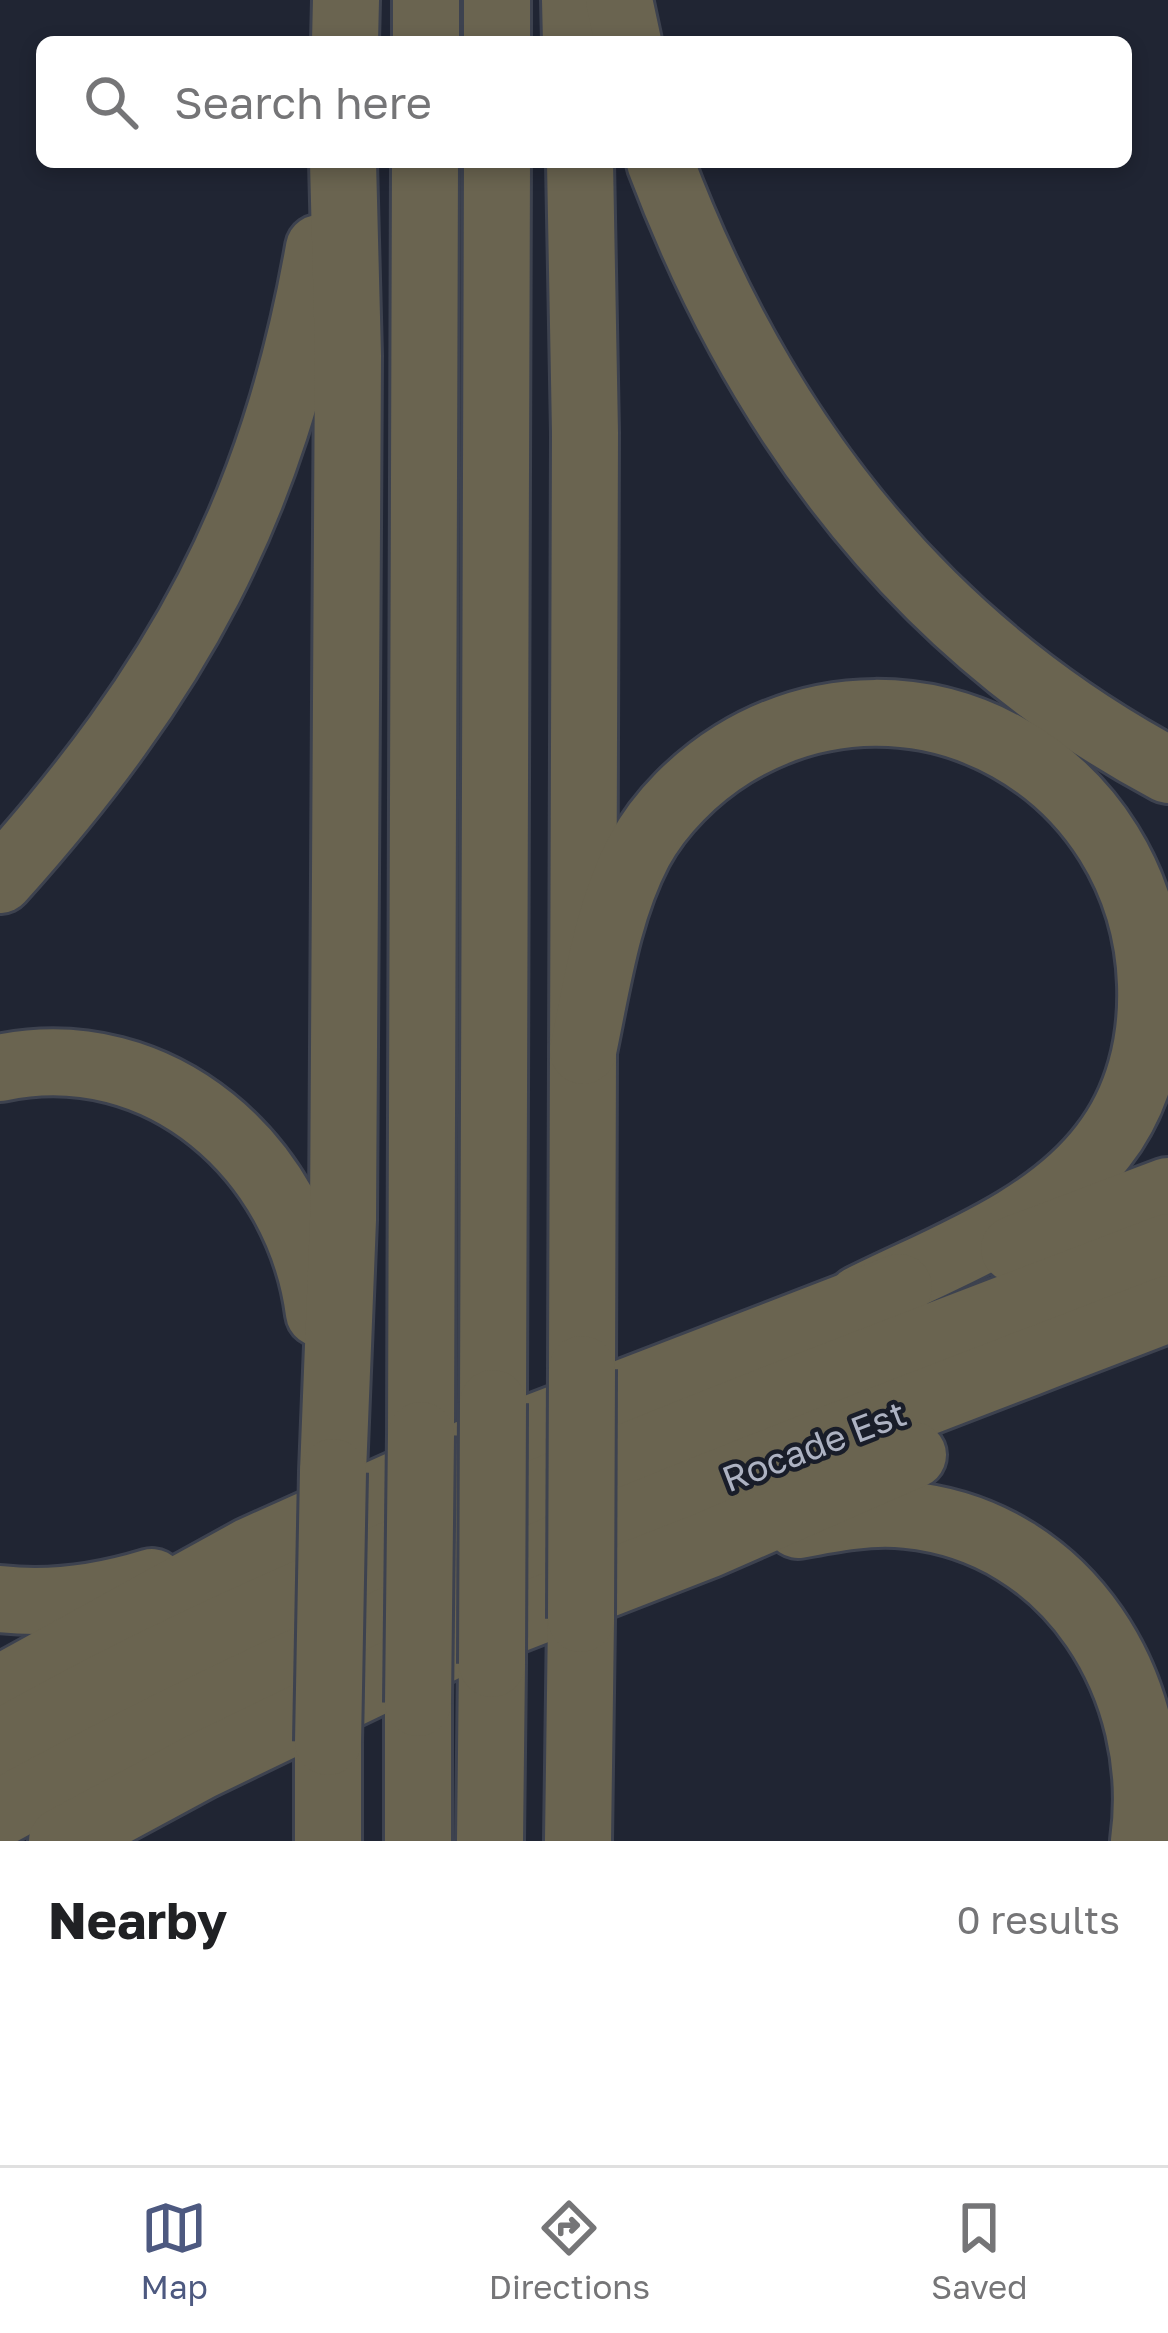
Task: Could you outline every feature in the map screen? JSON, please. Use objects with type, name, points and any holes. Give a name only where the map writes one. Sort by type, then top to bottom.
[{"type":"highway","points":[[345,36],[346,0]]},
{"type":"highway","points":[[426,0],[426,36]]},
{"type":"highway","points":[[497,0],[497,36]]},
{"type":"highway","points":[[575,0],[576,36]]},
{"type":"highway","points":[[620,0],[627,36]]},
{"type":"highway","points":[[0,880],[136,714],[197,615],[230,548],[255,490],[297,352],[333,168]]},
{"type":"highway","points":[[328,1841],[333,1442],[344,1103],[348,356],[344,168]]},
{"type":"highway","points":[[418,1841],[425,168]]},
{"type":"highway","points":[[490,1841],[497,168]]},
{"type":"highway","points":[[578,1841],[585,433],[580,168]]},
{"type":"highway","points":[[663,168],[726,318],[776,404],[840,494],[915,579],[994,651],[1069,708],[1168,770]]},
{"type":"highway","points":[[583,1051],[611,925],[640,850],[690,787],[720,762],[784,729],[864,713],[910,714],[960,725],[997,740],[1042,768],[1080,802],[1107,838],[1142,912],[1152,1001],[1140,1077],[1104,1145],[1076,1177],[974,1242],[860,1299]]},
{"type":"highway","points":[[0,1068],[71,1064],[152,1085],[205,1113],[256,1160],[286,1205],[311,1270],[333,1442]]},
{"type":"highway","points":[[0,1689],[252,1550],[468,1453],[860,1299],[1039,1241],[1168,1191]]},
{"type":"highway","name":"Rocade Est","points":[[462,1556],[649,1446],[1168,1247]]},
{"type":"highway","name":"Rocade Est","points":[[462,1556],[1168,1309]]},
{"type":"highway","points":[[62,1841],[201,1766],[460,1641],[707,1545],[870,1472],[1168,1357]]},
{"type":"highway","points":[[707,1545],[832,1518],[880,1514],[910,1515],[958,1527],[1004,1546],[1077,1606],[1097,1629],[1127,1681],[1144,1740],[1148,1806],[1144,1841]]},
{"type":"highway","points":[[0,1599],[26,1602],[104,1594],[252,1550]]},
{"type":"highway","points":[[0,1744],[253,1615],[462,1556]]},
{"type":"highway","points":[[0,1813],[462,1556]]},
{"type":"highway","points":[[580,1688],[605,1841]]}]
